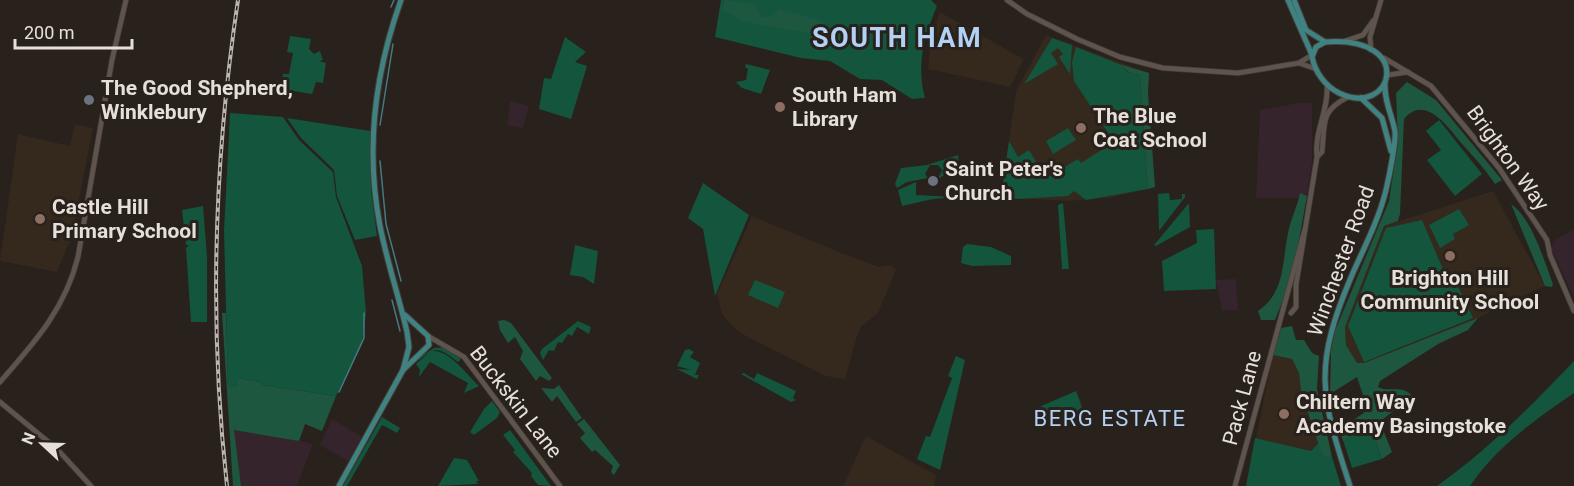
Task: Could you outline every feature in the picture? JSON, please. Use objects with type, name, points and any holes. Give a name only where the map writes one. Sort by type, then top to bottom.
[{"type":"main road","points":[[339,486],[403,370],[409,347],[404,314],[378,217],[373,128],[382,64],[401,0]]},
{"type":"main road","points":[[1288,0],[1316,69],[1328,85],[1348,97],[1361,98],[1373,94],[1385,83],[1388,75],[1384,58],[1371,50],[1345,41],[1325,42],[1316,47],[1312,55]]},
{"type":"main road","points":[[1294,0],[1306,30],[1325,42]]},
{"type":"main road","name":"Winchester Road","points":[[1350,486],[1327,413],[1325,364],[1332,324],[1385,193],[1395,136],[1386,105],[1385,83]]},
{"type":"main road","name":"Winchester Road","points":[[1361,98],[1382,118],[1391,151]]},
{"type":"main road","points":[[403,370],[424,350],[428,336],[404,314]]},
{"type":"main road","points":[[408,332],[418,328]]},
{"type":"main road","points":[[409,347],[416,352],[424,350]]},
{"type":"street","points":[[0,382],[54,315],[73,277],[112,60],[126,0]]},
{"type":"street","points":[[1007,0],[1048,26],[1086,43],[1120,57],[1163,68],[1238,73],[1299,63],[1312,55]]},
{"type":"street","points":[[1371,50],[1370,37],[1381,0]]},
{"type":"street","points":[[1345,41],[1363,35],[1374,19]]},
{"type":"street","name":"Brighton Way","points":[[1384,58],[1428,83],[1520,197],[1547,240],[1550,255],[1574,311]]},
{"type":"street","points":[[1299,63],[1316,69]]},
{"type":"street","points":[[1388,75],[1408,72]]},
{"type":"street","name":"Winchester Road","points":[[1291,314],[1296,307],[1296,285],[1317,157],[1317,142],[1328,85]]},
{"type":"street","points":[[1317,157],[1322,152],[1323,136],[1330,107],[1348,97]]},
{"type":"street","points":[[1322,152],[1317,142],[1323,136]]},
{"type":"street","name":"Winchester Road","points":[[1284,307],[1305,229]]},
{"type":"street","points":[[1281,318],[1291,314],[1284,307]]},
{"type":"street","name":"Pack Lane","points":[[1235,486],[1284,307]]},
{"type":"street","name":"Buckskin Lane","points":[[428,336],[457,352],[471,366],[560,486]]},
{"type":"street","name":"Buckskin Lane","points":[[424,350],[441,345]]},
{"type":"street","points":[[0,402],[57,449],[91,486]]},
{"type":"shaded area","points":[[940,12],[1024,59],[1010,87],[928,69],[932,32]]},
{"type":"shaded area","name":"The Blue Coat School","points":[[1046,35],[1149,73],[1148,93],[1155,187],[1109,198],[1068,201],[1001,197],[1016,91]]},
{"type":"shaded area","points":[[510,101],[529,106],[523,128],[507,125]]},
{"type":"shaded area","points":[[1298,103],[1312,103],[1312,163],[1306,198],[1256,198],[1260,110]]},
{"type":"shaded area","name":"Castle Hill Primary School","points":[[75,124],[93,128],[72,236],[57,272],[0,261],[18,134],[70,146]]},
{"type":"shaded area","name":"Brighton Hill Community School","points":[[1493,191],[1545,286],[1478,318],[1364,363],[1357,363],[1346,345],[1345,327],[1384,226]]},
{"type":"shaded area","points":[[752,216],[844,254],[879,267],[891,265],[896,270],[878,313],[861,327],[845,379],[825,376],[751,339],[736,330],[722,314],[717,294]]},
{"type":"shaded area","points":[[1574,230],[1574,298],[1551,248],[1556,239]]},
{"type":"shaded area","points":[[1236,279],[1238,310],[1222,310],[1216,280]]},
{"type":"shaded area","name":"Chiltern Way Academy Basingstoke","points":[[1273,355],[1292,359],[1299,373],[1301,392],[1323,457],[1247,482]]},
{"type":"shaded area","points":[[332,419],[362,437],[348,461],[320,445]]},
{"type":"shaded area","points":[[233,430],[273,434],[313,444],[297,486],[241,486]]},
{"type":"shaded area","points":[[866,436],[936,475],[934,486],[843,486]]},
{"type":"green space","points":[[721,0],[931,0],[937,6],[928,29],[921,63],[925,98],[912,99],[882,80],[860,79],[830,61],[801,58],[715,37]]},
{"type":"green space","points":[[725,0],[756,4],[761,17],[770,17],[780,9],[822,21],[829,30],[836,30],[835,38],[743,21],[722,10]]},
{"type":"green space","points":[[290,36],[311,39],[309,49],[314,54],[320,51],[323,60],[319,61],[326,63],[323,83],[316,82],[312,94],[287,90],[287,87],[281,86],[283,74],[289,74],[293,53],[287,52]]},
{"type":"green space","points":[[565,37],[586,52],[575,62],[587,66],[571,119],[539,109],[544,78],[551,79]]},
{"type":"green space","points":[[1052,38],[1072,45],[1070,74],[1059,57],[1063,54],[1058,48],[1051,53],[1058,64],[1024,84]]},
{"type":"green space","points":[[1076,47],[1119,64],[1129,73],[1140,75],[1148,189],[1086,200],[1074,191],[1068,196],[1018,199],[1001,197],[1009,141],[1018,157],[1029,150],[1046,178],[1078,159],[1081,163],[1114,142],[1074,81],[1072,62]]},
{"type":"green space","points":[[746,64],[770,70],[761,94],[742,88],[736,82],[746,80],[748,69],[745,67]]},
{"type":"green space","points":[[1119,64],[1149,73],[1148,93],[1155,187],[1148,189],[1140,75],[1130,73]]},
{"type":"green space","points":[[1407,82],[1436,100],[1502,180],[1495,184],[1443,122],[1428,111],[1412,112],[1404,119],[1400,214],[1398,221],[1384,226],[1345,327],[1346,345],[1357,363],[1364,363],[1478,318],[1468,330],[1438,344],[1380,381],[1378,387],[1382,389],[1400,389],[1412,396],[1382,420],[1381,425],[1392,452],[1382,459],[1370,424],[1343,441],[1339,430],[1368,410],[1357,377],[1330,394],[1331,350],[1335,331],[1389,201],[1398,142],[1396,93]]},
{"type":"green space","points":[[230,113],[283,117],[299,140],[333,172],[336,197],[362,266],[366,312],[362,344],[336,396],[262,385],[260,382],[238,378],[238,387],[228,387],[224,231]]},
{"type":"green space","points":[[287,118],[370,131],[371,190],[377,236],[355,240],[337,196],[334,170],[301,138]]},
{"type":"green space","points":[[1439,120],[1482,174],[1455,196],[1427,160],[1441,150],[1426,131]]},
{"type":"green space","points":[[1068,128],[1076,140],[1053,154],[1046,141]]},
{"type":"green space","points":[[958,155],[959,166],[938,179],[942,170],[938,165],[930,165],[925,174],[928,178],[907,182],[897,188],[895,184],[901,168],[927,165]]},
{"type":"green space","points":[[916,182],[916,195],[956,197],[958,192],[958,197],[933,199],[902,206],[898,190]]},
{"type":"green space","points":[[703,183],[749,215],[715,296],[703,229],[688,218]]},
{"type":"green space","points":[[1169,193],[1170,200],[1182,199],[1182,194],[1185,194],[1185,197],[1159,231],[1158,194]]},
{"type":"green space","points":[[1300,193],[1307,196],[1297,251],[1285,295],[1275,320],[1261,320],[1258,311],[1267,304],[1278,286],[1288,233]]},
{"type":"green space","points":[[1063,203],[1069,269],[1062,269],[1058,205]]},
{"type":"green space","points":[[1189,203],[1190,227],[1154,245]]},
{"type":"green space","points":[[1511,204],[1531,229],[1553,284],[1552,287],[1545,286]]},
{"type":"green space","points":[[203,206],[207,256],[207,322],[191,322],[186,248],[189,245],[186,245],[182,210]]},
{"type":"green space","points":[[1459,209],[1469,225],[1453,234],[1455,239],[1440,248],[1429,225]]},
{"type":"green space","points":[[1422,220],[1448,281],[1454,278],[1473,318],[1364,362],[1348,326],[1386,228]]},
{"type":"green space","points":[[1214,229],[1216,289],[1164,291],[1162,261],[1197,243],[1196,230]]},
{"type":"green space","points":[[967,244],[991,247],[1011,256],[1011,265],[972,266],[961,263],[963,247]]},
{"type":"green space","points":[[575,245],[598,251],[594,284],[583,277],[570,275]]},
{"type":"green space","points":[[755,280],[785,292],[778,308],[748,295]]},
{"type":"green space","points":[[222,313],[226,313],[228,387],[238,387],[238,378],[260,382],[262,385],[336,396],[322,431],[305,424],[299,441],[234,430],[241,486],[233,486]]},
{"type":"green space","points":[[504,320],[511,323],[552,378],[549,381],[540,376],[536,381],[520,359],[523,351],[515,337],[508,343],[500,330],[498,321]]},
{"type":"green space","points":[[578,321],[591,327],[589,334],[577,327],[572,336],[568,334],[562,343],[558,342],[554,351],[549,350],[543,360],[540,353],[542,349]]},
{"type":"green space","points":[[1292,326],[1296,340],[1304,340],[1312,353],[1319,356],[1317,389],[1332,457],[1323,457],[1301,392],[1299,373],[1292,359],[1273,355],[1281,328]]},
{"type":"green space","points":[[444,347],[461,359],[458,362],[442,352],[432,351],[451,358],[479,386],[464,393],[468,383],[430,362],[419,377],[420,370],[416,364],[430,352],[415,363],[413,362],[434,348]]},
{"type":"green space","points":[[689,349],[694,352],[690,357],[700,363],[695,375],[699,375],[697,379],[677,369],[691,370],[677,366],[685,350]]},
{"type":"green space","points":[[956,356],[965,360],[940,470],[917,459],[926,436],[930,437],[952,378],[948,376]]},
{"type":"green space","points":[[1574,361],[1574,393],[1504,446],[1470,486],[1437,486],[1525,411]]},
{"type":"green space","points":[[744,373],[754,379],[757,373],[796,391],[793,398],[796,400],[791,402],[741,374]]},
{"type":"green space","points":[[559,385],[582,418],[576,422],[557,396],[552,402],[541,388],[554,389]]},
{"type":"green space","points":[[1076,391],[1084,411],[1079,400],[1083,411],[1049,425],[1041,406]]},
{"type":"green space","points":[[492,401],[500,412],[497,418],[474,435],[470,432],[484,409]]},
{"type":"green space","points":[[382,417],[400,428],[397,433],[382,425],[347,486],[343,486]]},
{"type":"green space","points":[[584,419],[620,465],[614,475],[611,472],[613,466],[595,450],[592,452],[580,438],[585,433],[577,424]]},
{"type":"green space","points":[[1370,424],[1382,459],[1352,468],[1343,440]]},
{"type":"green space","points":[[510,430],[551,486],[538,485],[531,476],[532,473],[513,452],[515,450],[503,435]]},
{"type":"green space","points":[[1255,438],[1311,451],[1319,443],[1323,457],[1332,457],[1341,486],[1246,486]]},
{"type":"green space","points":[[454,458],[467,460],[479,481],[476,481],[478,484],[438,486]]},
{"type":"waterway","points":[[391,7],[394,0]]},
{"type":"waterway","points":[[380,125],[393,44]]},
{"type":"waterway","points":[[380,161],[386,224],[401,281]]},
{"type":"waterway","points":[[392,300],[400,331]]},
{"type":"waterway","points":[[339,392],[364,338],[364,313]]},
{"type":"railway","points":[[227,486],[218,365],[217,243],[224,121],[238,0]]},
{"type":"place","name":"The Good Shepherd, Winklebury","points":[[89,100]]},
{"type":"place","name":"South Ham Library","points":[[780,107]]},
{"type":"place","name":"The Blue Coat School","points":[[1081,128]]},
{"type":"place","name":"Saint Peter's Church","points":[[933,181]]},
{"type":"place","name":"Castle Hill Primary School","points":[[40,219]]},
{"type":"place","name":"Brighton Hill Community School","points":[[1450,256]]},
{"type":"place","name":"Chiltern Way Academy Basingstoke","points":[[1284,414]]},
{"type":"district","name":"SOUTH HAM","points":[[897,38]]},
{"type":"district","name":"BERG ESTATE","points":[[1110,418]]}]
